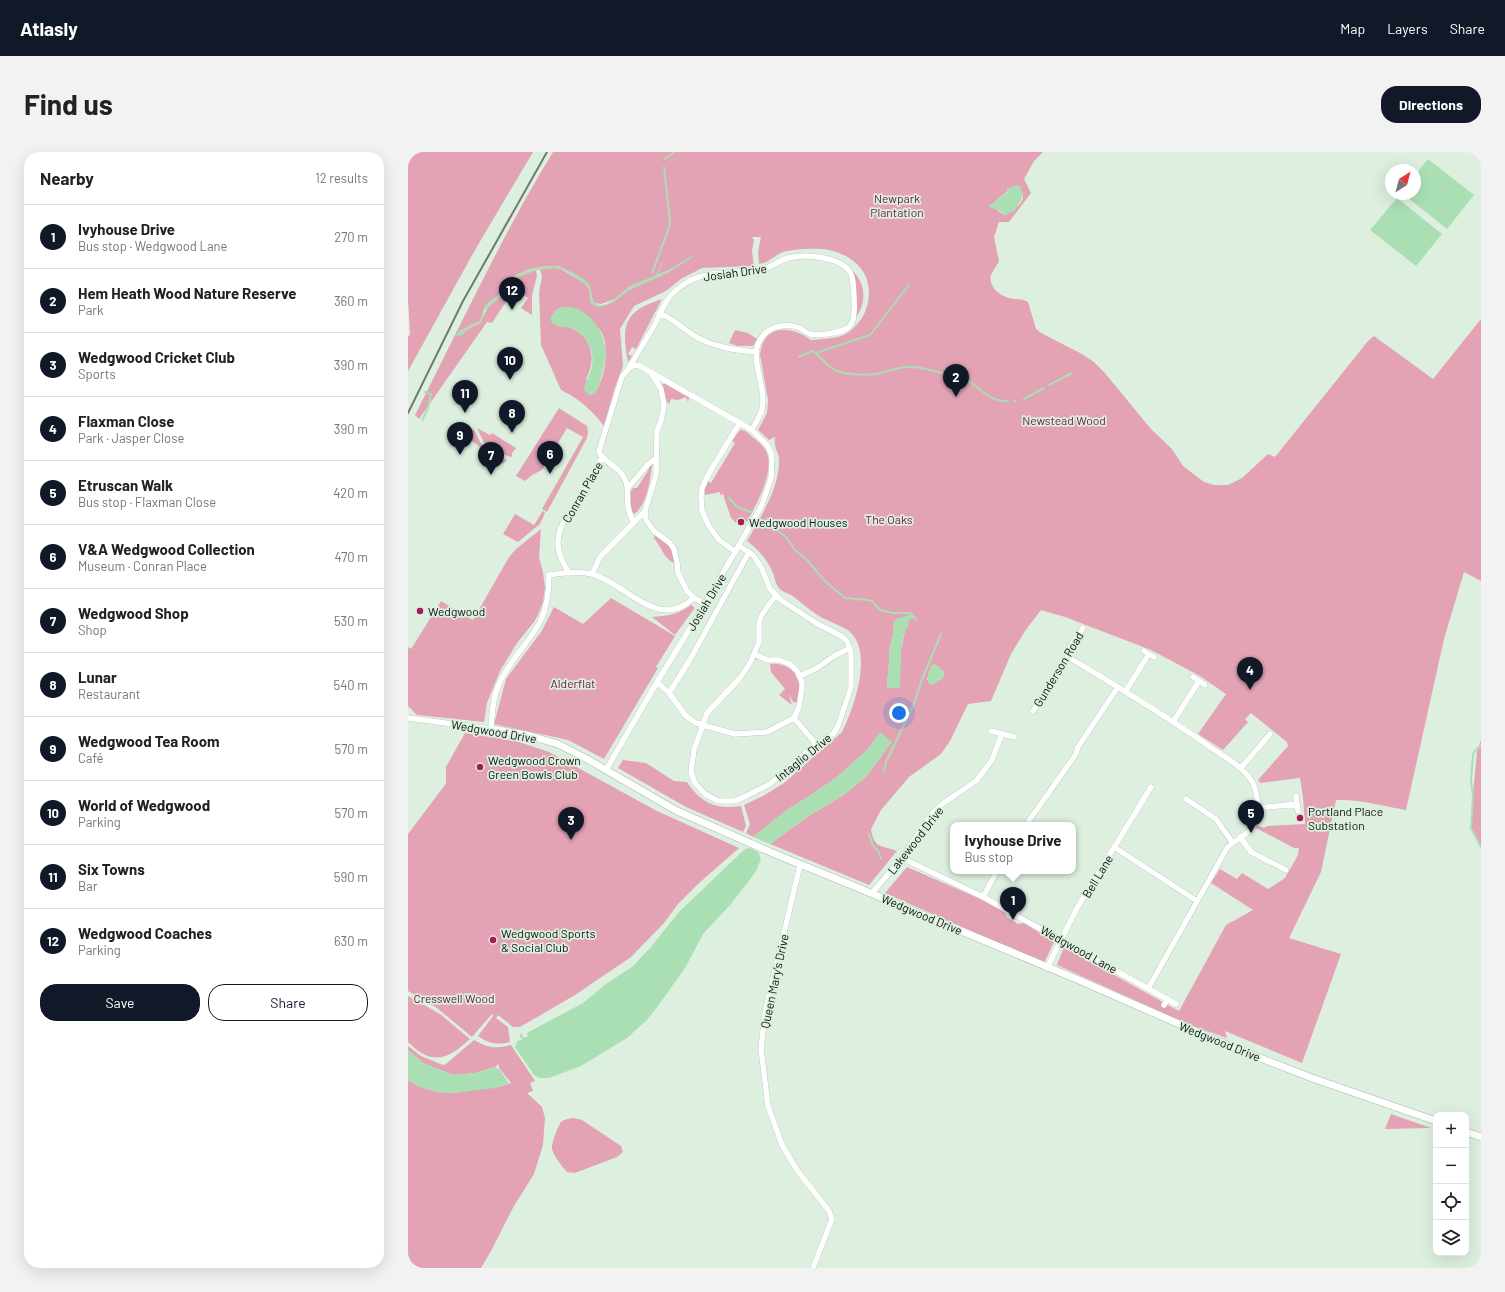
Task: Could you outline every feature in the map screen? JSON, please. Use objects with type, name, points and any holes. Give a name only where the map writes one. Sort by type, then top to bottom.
[{"type":"street","name":"Josiah Drive","points":[[603,457],[600,454],[600,447],[622,377],[637,356],[656,323],[659,313],[668,298],[686,283],[700,276],[709,274],[749,272],[764,269],[786,259],[799,257],[813,256],[838,262],[845,267],[850,273],[852,280],[854,305],[853,320],[850,326],[846,329],[827,334],[811,334],[793,326],[777,326],[766,332],[758,343],[756,352]]},
{"type":"street","points":[[659,313],[671,318],[692,334],[703,340],[737,350],[756,352],[763,403],[761,413],[752,430]]},
{"type":"street","points":[[641,347],[641,362],[661,389],[664,401],[663,412],[656,435],[656,475],[645,511],[646,520],[649,526],[670,543],[674,549],[678,573],[687,591],[694,598],[705,604]]},
{"type":"street","points":[[627,370],[637,365],[647,369]]},
{"type":"street","name":"Josiah Drive","points":[[606,770],[762,505],[771,478],[771,453],[767,445],[752,430],[739,424],[647,369]]},
{"type":"street","points":[[739,424],[708,475],[702,488],[702,511],[709,526],[719,540],[753,555],[762,569],[770,589],[776,595],[816,623],[841,636],[847,641],[850,648],[834,656],[817,668],[800,676]]},
{"type":"street","points":[[603,457],[625,478],[628,506],[633,522]]},
{"type":"street","name":"Conran Place","points":[[569,573],[561,560],[559,552],[558,543],[560,531],[567,516],[580,499],[596,467],[603,457]]},
{"type":"street","points":[[627,488],[634,483],[652,460],[657,458]]},
{"type":"street","points":[[592,574],[600,557],[645,511]]},
{"type":"street","points":[[669,693],[691,658],[749,552]]},
{"type":"street","points":[[491,729],[492,713],[499,683],[518,652],[536,629],[545,609],[549,590],[549,575],[569,573],[592,574],[659,610],[673,610],[687,604],[694,598]]},
{"type":"street","name":"Intaglio Drive","points":[[776,595],[761,616],[759,624],[759,642],[754,654],[740,678],[707,713],[702,725],[694,750],[691,772],[695,783],[706,794],[718,801],[733,801],[740,799],[770,784],[816,744],[833,734],[838,726],[851,687],[852,664],[850,648]]},
{"type":"street","name":"Gunderson Road","points":[[1033,711],[1068,658],[1067,651],[1083,628]]},
{"type":"street","points":[[657,682],[669,693],[686,716],[696,723],[734,734],[754,734],[769,731],[794,718],[800,705],[802,688],[800,676],[790,664],[779,660],[767,660],[754,654]]},
{"type":"street","points":[[1126,692],[1149,654]]},
{"type":"street","points":[[1068,658],[1126,692],[1241,768],[1253,784],[1257,808],[1254,825],[1232,842],[1227,848],[1149,987]]},
{"type":"street","points":[[1193,677],[1205,685]]},
{"type":"street","points":[[1173,722],[1199,681]]},
{"type":"street","points":[[1028,822],[1076,754],[1078,747],[1118,687]]},
{"type":"street","name":"Wedgwood Drive","points":[[408,718],[527,734],[558,744],[677,811],[800,865],[872,893],[1047,968],[1081,981],[1227,1045],[1312,1078],[1433,1120]]},
{"type":"street","points":[[794,718],[816,744]]},
{"type":"street","points":[[991,731],[1014,736]]},
{"type":"street","name":"Lakewood Drive","points":[[872,893],[902,858],[934,812],[942,804],[966,789],[980,776],[992,760],[1002,733]]},
{"type":"street","points":[[1241,768],[1270,734]]},
{"type":"street","name":"Bell Lane","points":[[1047,968],[1077,908],[1151,787]]},
{"type":"street","points":[[1296,796],[1298,811]]},
{"type":"street","points":[[1186,799],[1216,819],[1232,842]]},
{"type":"street","points":[[1257,808],[1298,804]]},
{"type":"street","points":[[1240,837],[1251,852],[1283,871]]},
{"type":"street","points":[[1114,847],[1197,901]]},
{"type":"street","name":"Wedgwood Lane","points":[[902,858],[983,897],[1149,987],[1176,1004]]},
{"type":"street","name":"Queen Mary's Drive","points":[[800,865],[765,1013],[761,1049],[768,1106],[782,1145],[797,1170],[829,1211],[832,1219],[813,1268]]},
{"type":"street","points":[[983,897],[995,874]]},
{"type":"street","points":[[1164,1005],[1168,999]]},
{"type":"street","points":[[1469,1133],[1481,1137]]},
{"type":"green space","points":[[408,152],[533,152],[475,250],[408,371],[408,337],[410,334],[408,299]]},
{"type":"green space","points":[[553,152],[1043,152],[1034,161],[1024,179],[1031,193],[1009,222],[999,222],[994,237],[999,261],[991,275],[991,283],[993,287],[1006,297],[1028,302],[1036,329],[1094,362],[1151,429],[1172,449],[1183,466],[1204,482],[1214,485],[1228,485],[1242,478],[1268,454],[1275,457],[1368,341],[1374,336],[1433,379],[1481,319],[1481,581],[1464,572],[1444,639],[1406,810],[1363,802],[1336,800],[1321,872],[1289,938],[1341,954],[1302,1063],[1225,1031],[1227,1038],[1190,1025],[1057,965],[1064,947],[1179,1011],[1226,925],[1253,910],[1211,883],[1220,869],[1237,879],[1242,873],[1268,889],[1285,878],[1298,855],[1299,848],[1294,848],[1256,828],[1257,825],[1264,828],[1267,826],[1305,824],[1300,778],[1260,783],[1258,780],[1288,746],[1287,742],[1251,713],[1245,719],[1248,722],[1223,750],[1198,734],[1226,694],[1200,676],[1151,650],[1065,617],[1041,610],[1025,631],[1011,654],[991,701],[968,704],[950,741],[941,754],[909,777],[881,810],[871,829],[872,835],[876,843],[879,845],[897,851],[869,885],[770,844],[807,817],[842,796],[865,778],[881,757],[880,733],[868,749],[837,777],[788,809],[753,837],[746,833],[750,824],[744,805],[763,796],[784,783],[842,732],[852,709],[861,666],[860,652],[856,640],[849,631],[810,610],[794,597],[781,590],[777,586],[770,566],[758,551],[747,541],[763,513],[772,493],[776,482],[779,461],[775,437],[769,440],[758,430],[767,413],[768,400],[760,355],[762,345],[766,337],[779,330],[795,332],[811,340],[834,338],[846,334],[862,318],[864,313],[868,302],[869,291],[867,281],[864,273],[851,259],[833,251],[823,249],[787,251],[759,264],[758,252],[761,237],[752,237],[754,240],[752,251],[754,266],[702,268],[681,279],[666,291],[634,306],[620,329],[623,366],[615,387],[604,426],[584,405],[561,390],[541,345],[539,292],[542,277],[540,269],[561,269],[584,283],[589,289],[591,303],[600,307],[612,303],[629,290],[669,272],[692,257],[669,270],[629,287],[615,299],[601,304],[593,301],[589,284],[561,267],[551,266],[531,269],[519,273],[510,280],[497,297],[485,306],[480,321],[459,331],[464,331],[480,323],[488,307],[499,298],[515,278],[536,270],[537,276],[532,295],[532,315],[521,308],[528,298],[514,289],[492,323],[487,322],[419,419],[415,415],[498,249]],"holes":[[[1019,186],[1023,198],[1018,206],[1012,211],[1003,214],[990,204],[993,204],[1012,189]],[[563,307],[590,322],[598,328],[602,334],[606,351],[604,371],[598,388],[594,394],[586,379],[592,360],[588,343],[577,331],[568,327],[558,326],[556,310]],[[893,624],[905,630],[901,651],[899,688],[887,688],[890,647],[894,631]],[[931,666],[943,671],[944,675],[942,679],[927,680]]]},
{"type":"green space","points":[[848,267],[859,278],[863,292],[862,306],[855,319],[856,314]]},
{"type":"green space","points":[[662,299],[636,349],[632,347],[628,354],[632,356],[628,362],[625,338],[628,321],[633,314],[640,309]]},
{"type":"green space","points":[[735,330],[748,333],[757,339],[753,346],[738,346],[729,343]]},
{"type":"green space","points":[[665,383],[689,397],[688,402],[686,397],[678,400],[671,399],[669,404],[662,385]]},
{"type":"green space","points":[[559,408],[587,426],[588,432],[587,438],[547,512],[542,509],[583,437],[567,428],[542,470],[532,475],[525,481],[516,476]]},
{"type":"green space","points":[[469,428],[474,430],[484,449],[507,460],[502,464],[467,437]]},
{"type":"green space","points":[[477,428],[490,435],[492,433],[516,448],[512,453],[512,456],[511,457],[487,449]]},
{"type":"green space","points":[[740,430],[748,433],[764,448],[768,459],[769,468],[764,487],[747,522],[740,518],[736,523],[731,518],[723,494],[721,495],[720,492],[705,495],[705,487],[708,481],[711,483],[735,443],[732,441]]},
{"type":"green space","points":[[649,465],[652,465],[645,499],[634,514],[632,511],[629,494],[633,488],[637,488],[649,469]]},
{"type":"green space","points":[[544,511],[545,513],[540,524],[518,542],[503,534],[515,514],[534,525]]},
{"type":"green space","points":[[541,529],[539,558],[545,588],[543,602],[534,622],[517,643],[500,671],[487,703],[484,722],[417,715],[408,706],[408,647],[411,649],[441,601],[473,620],[509,557],[516,549]]},
{"type":"green space","points":[[655,534],[663,539],[671,549],[674,563],[665,555],[654,538]]},
{"type":"green space","name":"Alderflat","points":[[611,598],[675,636],[656,667],[658,668],[604,759],[568,740],[494,724],[506,679],[541,632],[554,607],[583,624]]},
{"type":"green space","points":[[691,605],[694,609],[675,635],[652,617],[673,614],[682,611]]},
{"type":"green space","points":[[770,664],[779,664],[789,668],[796,674],[799,685],[798,703],[793,702],[789,694],[792,705],[779,695],[785,689],[771,672]]},
{"type":"green space","points":[[465,733],[516,741],[549,752],[657,811],[739,848],[698,884],[678,904],[664,923],[631,957],[575,995],[520,1027],[513,1027],[498,1015],[496,1018],[508,1027],[510,1042],[497,1044],[486,1041],[478,1036],[493,1016],[492,1014],[472,1037],[437,1008],[408,991],[408,834],[446,783],[446,767]]},
{"type":"green space","points":[[1481,740],[1481,847],[1471,828],[1477,752]]},
{"type":"green space","points":[[623,760],[646,763],[674,781],[687,782],[704,800],[717,806],[741,806],[746,826],[743,832],[686,807],[618,768]]},
{"type":"green space","points":[[907,867],[985,901],[1004,912],[1008,918],[1018,924],[1024,923],[1054,942],[1044,963],[885,893]]},
{"type":"green space","name":"Cresswell Wood","points":[[408,996],[440,1014],[470,1039],[447,1056],[432,1057],[417,1050],[408,1042]]},
{"type":"green space","points":[[474,1040],[492,1047],[511,1045],[535,1081],[530,1083],[533,1091],[527,1093],[542,1107],[545,1118],[543,1145],[534,1174],[514,1206],[481,1268],[408,1268],[408,1080],[418,1086],[437,1092],[453,1093],[502,1086],[511,1083],[499,1068],[499,1064],[495,1067],[475,1073],[453,1075],[423,1063],[408,1050],[408,1046],[421,1056],[443,1065]]},
{"type":"green space","points":[[1391,1114],[1431,1128],[1385,1129]]},
{"type":"green space","points":[[573,1118],[582,1120],[621,1146],[623,1152],[617,1157],[575,1173],[567,1172],[556,1158],[552,1147],[555,1135],[561,1122]]},
{"type":"shaded area","points":[[1428,159],[1474,195],[1447,229],[1411,200],[1421,200],[1421,168]]},
{"type":"shaded area","points":[[1019,185],[1022,197],[1014,212],[1010,212],[1005,216],[1000,211],[989,207],[990,204],[993,204],[1001,196],[1008,192],[1006,189]]},
{"type":"shaded area","points":[[1395,200],[1400,200],[1442,234],[1416,266],[1370,230]]},
{"type":"shaded area","points":[[692,256],[693,257],[669,272],[629,290],[612,303],[600,307],[596,307],[591,303],[589,289],[584,283],[564,270],[555,268],[538,270],[524,274],[515,278],[499,298],[485,310],[480,323],[466,330],[463,335],[456,336],[459,331],[480,321],[485,305],[498,295],[514,277],[525,271],[559,266],[573,272],[588,283],[594,302],[600,305],[612,301],[628,288],[656,275],[663,260],[658,275]]},
{"type":"shaded area","points":[[563,307],[571,307],[585,313],[596,325],[603,339],[606,349],[605,360],[599,385],[594,394],[589,395],[584,390],[593,360],[588,342],[579,332],[574,329],[556,325],[551,321],[551,316]]},
{"type":"shaded area","points":[[912,614],[914,618],[909,620],[908,627],[904,633],[901,651],[900,688],[887,688],[890,647],[894,631],[893,624],[896,619]]},
{"type":"shaded area","points":[[934,664],[940,667],[944,675],[942,679],[932,685],[928,683],[928,675],[931,666]]},
{"type":"shaded area","points":[[880,732],[892,742],[865,778],[842,796],[807,817],[770,844],[753,837],[788,809],[837,777],[868,749]]},
{"type":"shaded area","points":[[750,848],[758,852],[761,859],[756,871],[730,905],[703,934],[685,968],[647,1020],[627,1038],[581,1066],[549,1078],[540,1078],[534,1075],[515,1047],[517,1041],[522,1040],[520,1036],[521,1033],[524,1038],[528,1036],[527,1033],[583,1003],[606,984],[632,967],[651,947],[679,912],[745,849]]},
{"type":"shaded area","points":[[408,1050],[423,1063],[453,1075],[475,1073],[495,1067],[500,1070],[509,1084],[495,1088],[453,1093],[437,1092],[418,1086],[408,1080]]},
{"type":"waterway","points":[[665,159],[674,152]]},
{"type":"waterway","points":[[652,273],[669,228],[670,221],[664,167]]},
{"type":"waterway","points":[[816,353],[870,335],[909,285]]},
{"type":"waterway","points":[[799,357],[812,351],[832,368],[839,372],[851,374],[877,374],[900,368],[913,367],[946,374],[954,374],[963,377],[992,398],[1008,401]]},
{"type":"waterway","points":[[1049,385],[1072,373]]},
{"type":"waterway","points":[[1024,399],[1044,388]]},
{"type":"waterway","points":[[422,420],[428,408],[431,394],[425,392]]},
{"type":"waterway","points":[[729,498],[737,507],[751,512]]},
{"type":"waterway","points":[[767,518],[769,524],[786,537],[795,550],[807,560],[825,581],[845,598],[872,601],[880,610],[893,613],[912,614],[916,620]]},
{"type":"waterway","points":[[884,771],[886,762],[914,704],[921,682],[941,634]]},
{"type":"waterway","points":[[1481,745],[1473,755],[1471,780],[1473,797],[1471,828],[1481,847]]},
{"type":"waterway","points":[[869,834],[873,846],[878,851],[881,859]]},
{"type":"railway","points":[[408,413],[463,301],[547,152]]},
{"type":"place","name":"Wedgwood Coaches","points":[[512,310]]},
{"type":"place","name":"World of Wedgwood","points":[[510,380]]},
{"type":"place","name":"Hem Heath Wood Nature Reserve","points":[[956,397]]},
{"type":"place","name":"Six Towns","points":[[465,413]]},
{"type":"place","name":"Lunar","points":[[512,433]]},
{"type":"place","name":"Wedgwood Tea Room","points":[[460,455]]},
{"type":"place","name":"V&A Wedgwood Collection","points":[[550,474]]},
{"type":"place","name":"Wedgwood Shop","points":[[491,475]]},
{"type":"place","name":"Wedgwood Houses","points":[[741,522]]},
{"type":"place","name":"Wedgwood","points":[[420,611]]},
{"type":"place","name":"Flaxman Close","points":[[1250,690]]},
{"type":"place","name":"Wedgwood Crown Green Bowls Club","points":[[480,767]]},
{"type":"place","name":"Portland Place Substation","points":[[1300,818]]},
{"type":"place","name":"Etruscan Walk","points":[[1251,833]]},
{"type":"place","name":"Wedgwood Cricket Club","points":[[571,840]]},
{"type":"place","name":"Ivyhouse Drive","points":[[1013,920]]},
{"type":"place","name":"Wedgwood Sports & Social Club","points":[[493,940]]},
{"type":"park label","name":"Newpark Plantation","points":[[897,205]]},
{"type":"park label","name":"Newstead Wood","points":[[1064,420]]},
{"type":"park label","name":"The Oaks","points":[[889,519]]}]
